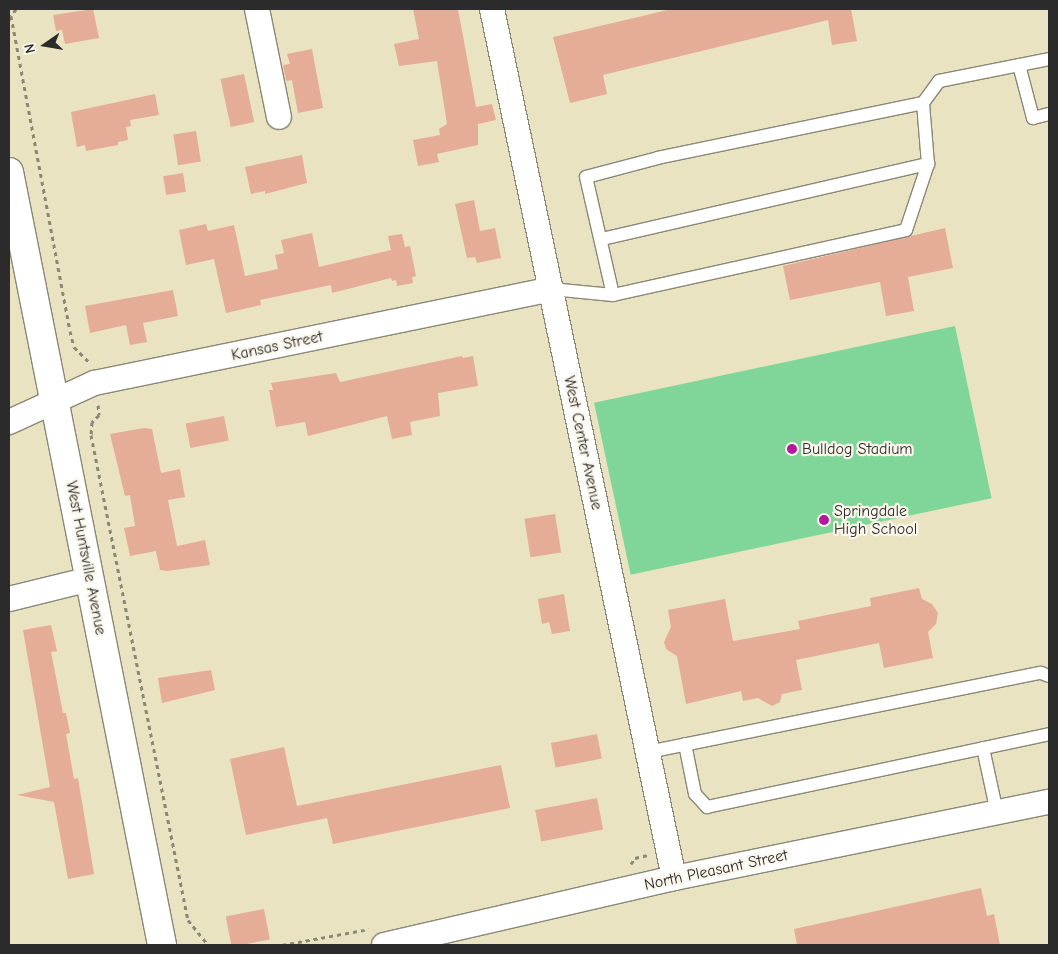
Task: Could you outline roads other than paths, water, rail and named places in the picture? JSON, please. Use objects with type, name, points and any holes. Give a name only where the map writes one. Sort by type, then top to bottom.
[{"type":"main road","name":"West Huntsville Avenue","points":[[9,172],[162,945]]},
{"type":"street","points":[[258,9],[278,117]]},
{"type":"street","name":"West Center Avenue","points":[[492,9],[674,878]]},
{"type":"street","name":"Kansas Street","points":[[9,422],[94,383],[551,289]]},
{"type":"street","points":[[9,599],[90,580]]},
{"type":"street","name":"North Pleasant Street","points":[[384,945],[674,878],[1049,802]]},
{"type":"lane","points":[[613,295],[602,239],[586,177],[658,158],[923,103],[940,81],[1049,59]]},
{"type":"lane","points":[[1018,65],[1033,118],[1049,114]]},
{"type":"lane","points":[[551,289],[613,295],[906,230],[928,164],[923,103]]},
{"type":"lane","points":[[602,239],[928,164]]},
{"type":"lane","points":[[648,752],[1040,674],[1049,676]]},
{"type":"lane","points":[[685,744],[695,794],[707,807],[1049,734]]},
{"type":"lane","points":[[983,748],[997,813]]},
{"type":"place","name":"Bulldog Stadium","points":[[792,449]]},
{"type":"place","name":"Springdale High School","points":[[824,520]]}]
